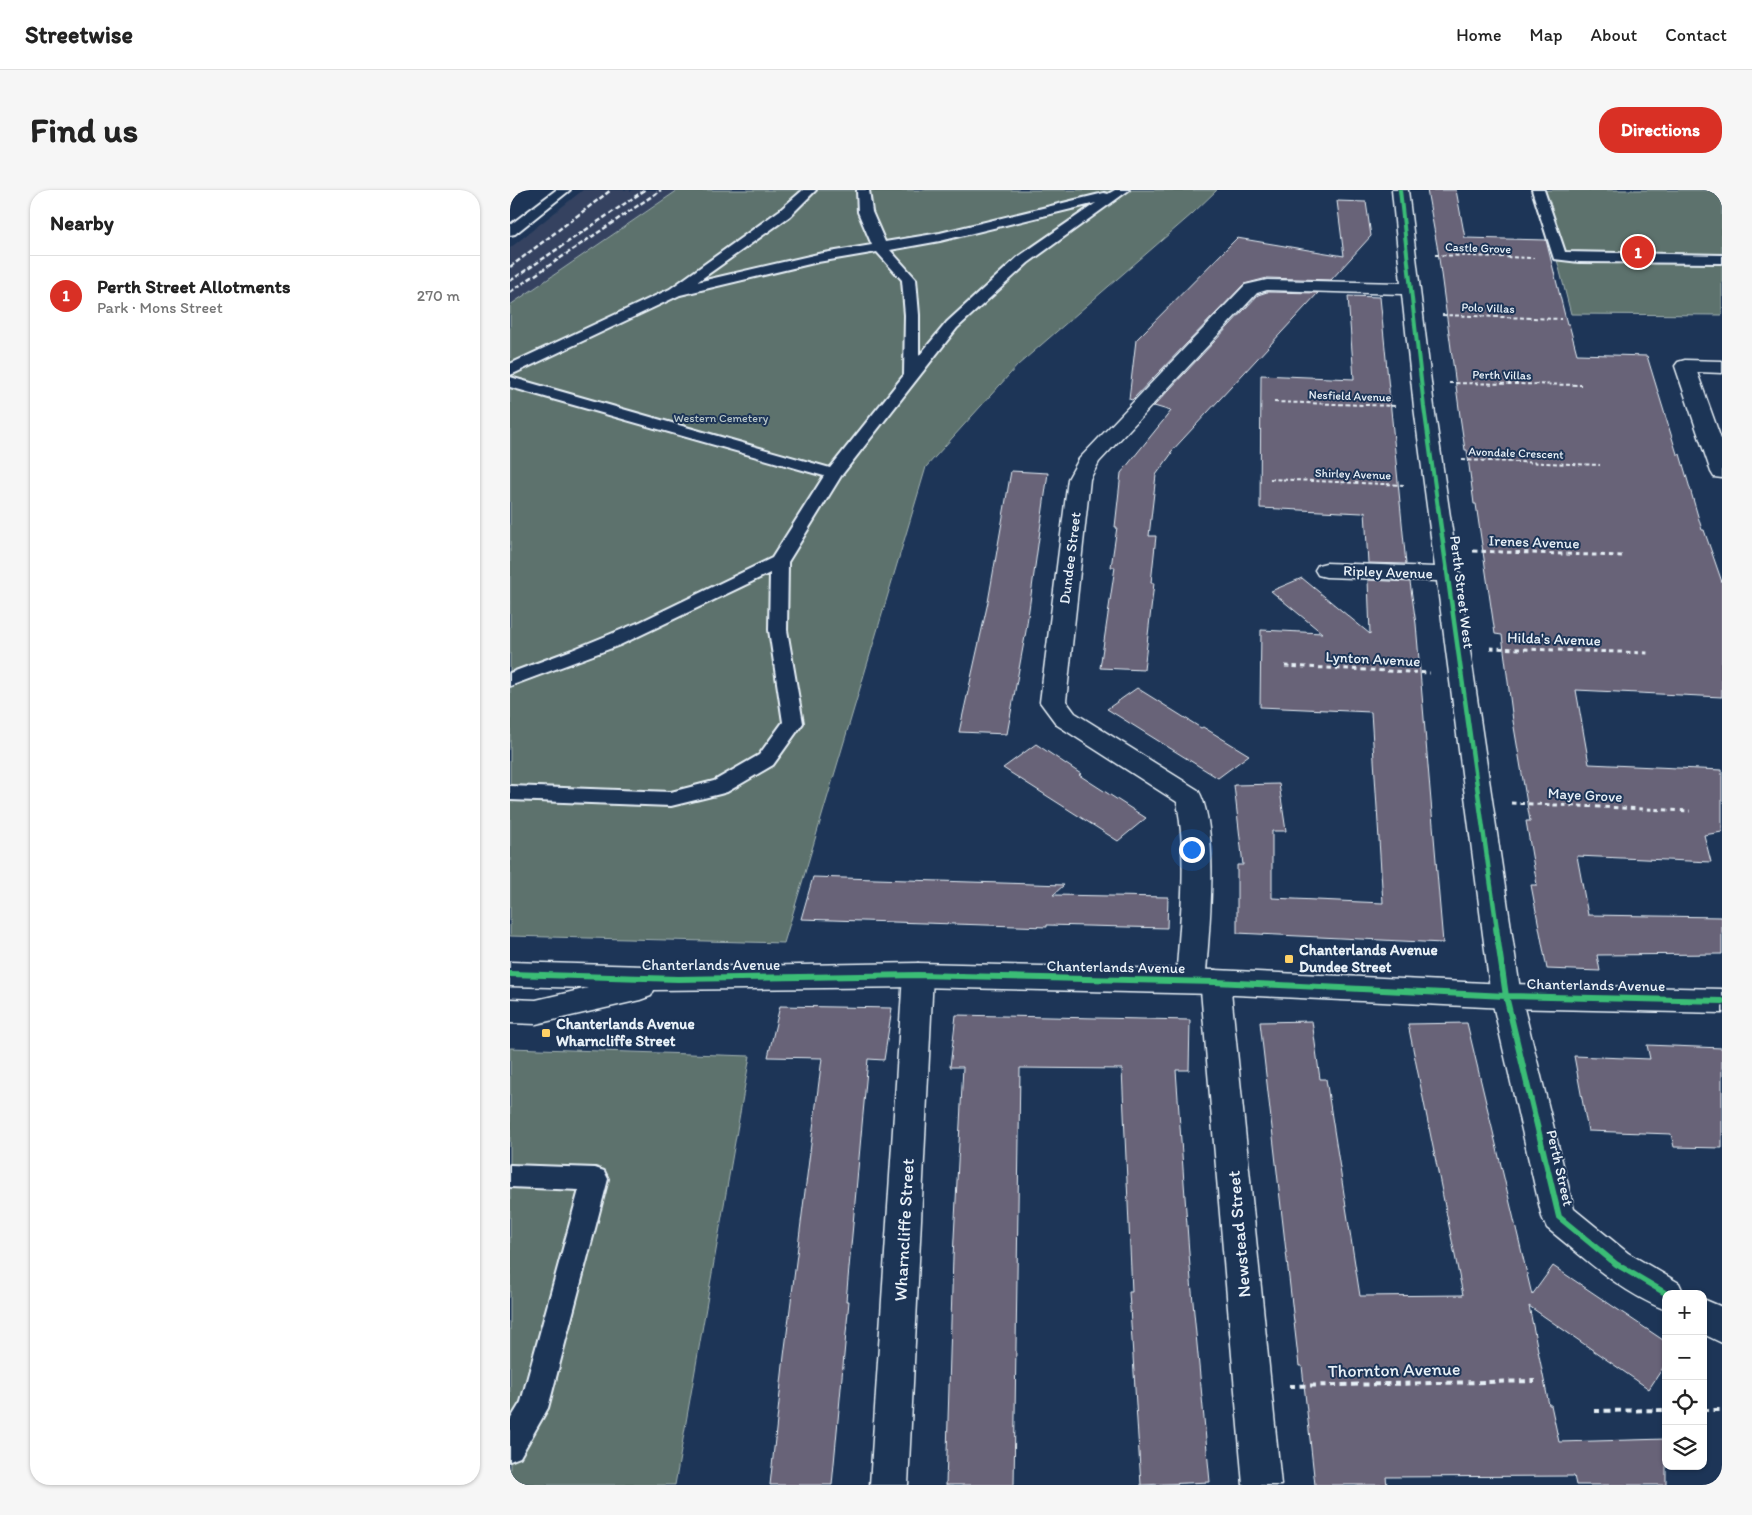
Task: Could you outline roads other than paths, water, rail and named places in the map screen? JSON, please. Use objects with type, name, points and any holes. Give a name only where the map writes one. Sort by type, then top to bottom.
[{"type":"street","name":"Perth Street West","points":[[1400,190],[1424,407],[1449,574],[1456,647],[1506,996]]},
{"type":"street","name":"Dundee Street","points":[[1203,982],[1196,874],[1196,830],[1189,797],[1066,719],[1053,702],[1079,479],[1090,459],[1251,289],[1267,285],[1412,289]]},
{"type":"street","points":[[1722,367],[1685,366],[1722,472]]},
{"type":"street","name":"Ripley Avenue","points":[[1326,570],[1449,574]]},
{"type":"street","name":"Chanterlands Avenue","points":[[510,974],[678,979],[918,975],[1203,982],[1506,996],[1722,1001]]},
{"type":"street","name":"Wharncliffe Street","points":[[889,1485],[918,975]]},
{"type":"street","name":"Chanterlands Avenue","points":[[510,1011],[536,1012],[678,979]]},
{"type":"street","name":"Newstead Street","points":[[1203,982],[1253,1387],[1262,1485]]},
{"type":"street","name":"Perth Street","points":[[1506,996],[1559,1217],[1616,1264],[1662,1291]]},
{"type":"street","points":[[1707,1317],[1722,1326]]},
{"type":"lane","points":[[510,232],[564,190]]},
{"type":"lane","points":[[510,370],[675,292],[778,218],[810,190]]},
{"type":"lane","points":[[863,190],[866,212],[880,247],[909,279],[912,315],[912,375]]},
{"type":"lane","points":[[1538,190],[1558,256],[1579,258],[1722,259]]},
{"type":"lane","points":[[675,292],[808,260],[940,237],[1121,191]]},
{"type":"lane","points":[[510,680],[639,629],[701,602],[779,562],[834,474],[952,326],[1023,260],[1121,191]]},
{"type":"lane","points":[[510,382],[834,474]]},
{"type":"lane","points":[[510,793],[671,799],[720,787],[766,760],[793,723],[778,630],[779,562]]},
{"type":"lane","points":[[510,1176],[595,1179],[534,1408],[510,1447]]},
{"type":"railway","points":[[510,267],[611,190]]},
{"type":"railway","points":[[510,281],[645,190]]},
{"type":"railway","points":[[510,292],[661,190]]},
{"type":"place","name":"Perth Street Allotments","points":[[1638,252]]},
{"type":"place","name":"Chanterlands Avenue Dundee Street","points":[[1289,959]]},
{"type":"place","name":"Chanterlands Avenue Wharncliffe Street","points":[[546,1033]]},
{"type":"park label","name":"Western Cemetery","points":[[721,418]]}]
